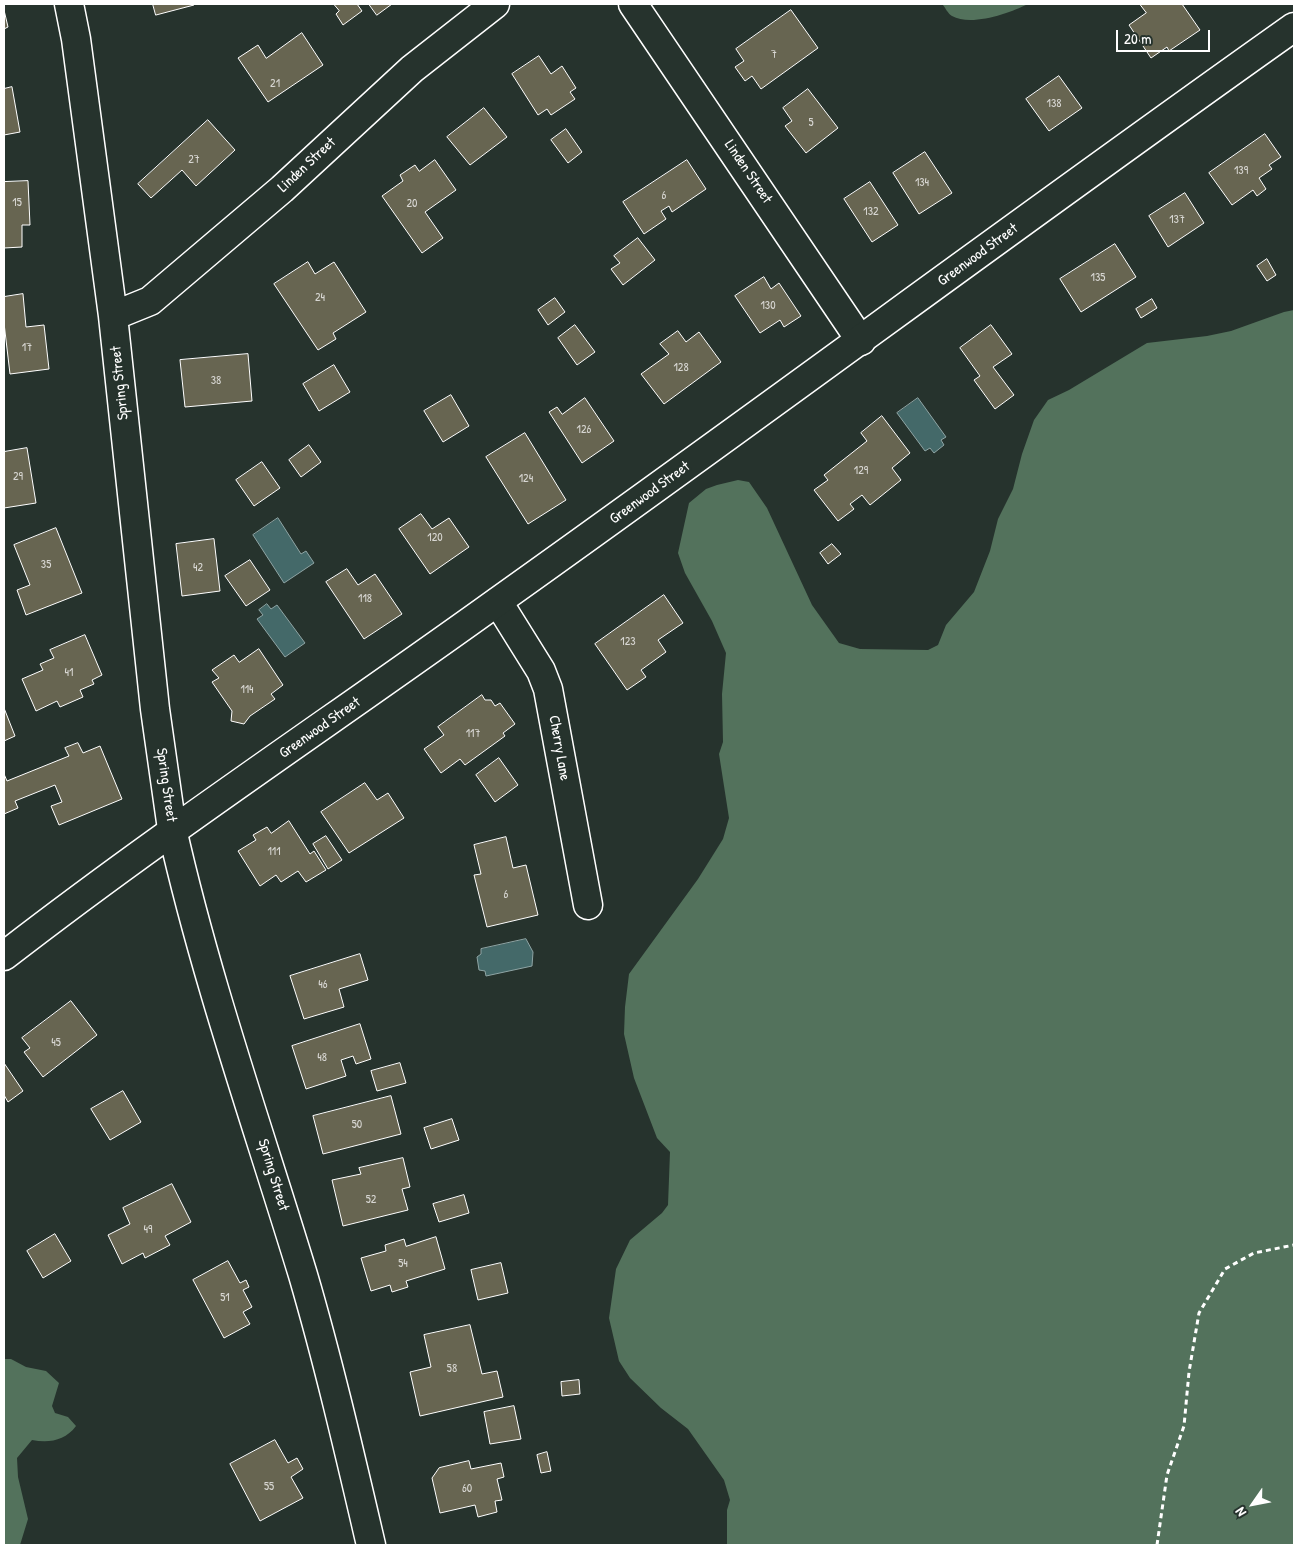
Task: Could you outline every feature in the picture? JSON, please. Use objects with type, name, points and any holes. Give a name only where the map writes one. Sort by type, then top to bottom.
[{"type":"street","name":"Spring Street","points":[[69,4],[76,39],[113,316],[155,709],[172,829],[221,1007],[304,1277],[371,1545]]},
{"type":"street","name":"Linden Street","points":[[113,316],[150,301],[282,189],[412,69],[495,4]]},
{"type":"street","name":"Linden Street","points":[[633,4],[861,341]]},
{"type":"street","name":"Greenwood Street","points":[[4,956],[172,829],[314,732],[498,602],[861,341],[1133,141],[1294,27]]},
{"type":"street","name":"Cherry Lane","points":[[498,602],[541,671],[548,689],[588,905]]},
{"type":"path","points":[[1157,1545],[1167,1475],[1184,1426],[1189,1372],[1199,1313],[1226,1269],[1254,1253],[1294,1245]]},
{"type":"green space","points":[[942,4],[1028,4],[990,18],[969,20],[952,16]]},
{"type":"green space","points":[[1294,310],[1294,1545],[727,1545],[727,1510],[730,1500],[724,1480],[688,1429],[661,1408],[630,1378],[619,1361],[609,1318],[616,1269],[630,1240],[662,1213],[668,1205],[670,1152],[657,1138],[634,1078],[624,1034],[629,974],[698,879],[723,839],[729,818],[719,754],[723,742],[722,694],[726,653],[712,621],[685,573],[678,553],[689,503],[706,489],[717,485],[738,480],[749,482],[767,508],[812,605],[839,643],[860,649],[928,650],[938,645],[946,625],[974,592],[990,551],[998,519],[1013,489],[1022,454],[1034,420],[1048,400],[1069,390],[1147,343],[1207,336],[1231,331]]},
{"type":"green space","points":[[4,1359],[11,1359],[26,1367],[46,1371],[59,1383],[52,1406],[55,1413],[68,1417],[76,1426],[67,1435],[56,1440],[32,1440],[17,1458],[18,1477],[28,1519],[20,1545],[4,1545]]},
{"type":"water","points":[[918,398],[946,437],[941,440],[944,445],[934,453],[930,448],[925,451],[897,413]]},
{"type":"water","points":[[278,518],[301,554],[306,551],[314,563],[284,583],[253,535]]},
{"type":"water","points":[[267,604],[271,609],[277,605],[305,643],[285,657],[257,619],[263,615],[259,610]]},
{"type":"water","points":[[526,939],[533,952],[532,966],[486,976],[485,971],[479,970],[477,957],[481,954],[481,949]]},
{"type":"building","points":[[153,4],[194,4],[194,5],[156,15]]},
{"type":"building","points":[[334,4],[357,4],[362,11],[343,25],[336,14],[339,11]]},
{"type":"building","points":[[369,4],[392,4],[377,15]]},
{"type":"building","points":[[1140,4],[1182,4],[1200,30],[1169,51],[1167,47],[1151,58],[1129,25],[1146,13]]},
{"type":"building","points":[[4,10],[8,27],[4,29]]},
{"type":"building","points":[[791,10],[818,48],[761,89],[752,76],[745,81],[735,67],[744,61],[736,49]]},
{"type":"building","points":[[302,33],[323,65],[268,102],[238,58],[258,45],[266,58]]},
{"type":"building","points":[[539,56],[551,74],[562,66],[576,88],[570,92],[575,99],[551,115],[547,109],[538,115],[512,74]]},
{"type":"building","points":[[1059,76],[1082,108],[1049,131],[1026,99]]},
{"type":"building","points":[[12,87],[20,132],[4,135],[4,89]]},
{"type":"building","points":[[808,89],[838,128],[806,153],[785,126],[792,121],[783,108]]},
{"type":"building","points":[[484,108],[507,137],[470,165],[447,137]]},
{"type":"building","points":[[208,120],[235,150],[196,186],[182,170],[151,198],[138,184]]},
{"type":"building","points":[[566,129],[582,152],[568,163],[551,140]]},
{"type":"building","points":[[1265,134],[1281,157],[1269,165],[1272,169],[1259,178],[1266,189],[1257,196],[1253,190],[1232,205],[1209,173]]},
{"type":"building","points":[[925,152],[952,193],[919,214],[893,173]]},
{"type":"building","points":[[435,160],[456,190],[425,212],[443,238],[422,253],[382,196],[403,181],[400,175],[415,165],[419,171]]},
{"type":"building","points":[[687,160],[706,189],[672,212],[669,206],[661,211],[666,219],[644,234],[623,202]]},
{"type":"building","points":[[28,181],[30,225],[22,225],[22,247],[4,248],[4,182]]},
{"type":"building","points":[[870,182],[898,225],[872,242],[844,199]]},
{"type":"building","points":[[1185,193],[1204,223],[1168,247],[1149,216]]},
{"type":"building","points":[[638,238],[655,260],[623,285],[611,269],[620,263],[614,256]]},
{"type":"building","points":[[1115,244],[1136,277],[1081,312],[1060,279]]},
{"type":"building","points":[[1267,259],[1276,275],[1267,281],[1257,266]]},
{"type":"building","points":[[308,262],[315,274],[334,262],[366,312],[333,333],[336,339],[318,350],[274,284]]},
{"type":"building","points":[[764,277],[771,289],[779,283],[801,316],[784,327],[780,320],[760,333],[735,296]]},
{"type":"building","points":[[23,294],[26,327],[44,325],[49,369],[10,374],[4,323],[4,297]]},
{"type":"building","points":[[555,298],[565,312],[548,325],[538,310]]},
{"type":"building","points":[[1152,299],[1157,308],[1141,318],[1136,309]]},
{"type":"building","points":[[575,325],[595,352],[577,365],[558,338]]},
{"type":"building","points":[[991,325],[1012,354],[993,367],[1014,395],[995,409],[974,380],[980,376],[960,348]]},
{"type":"building","points":[[678,331],[686,342],[699,332],[721,362],[664,404],[641,374],[669,354],[660,344]]},
{"type":"building","points":[[248,354],[252,401],[185,407],[180,360]]},
{"type":"building","points":[[334,365],[350,392],[319,411],[303,384]]},
{"type":"building","points":[[451,395],[469,426],[443,442],[424,411]]},
{"type":"building","points":[[585,398],[614,441],[582,463],[549,412],[557,407],[562,414]]},
{"type":"building","points":[[882,416],[910,453],[892,468],[901,480],[870,505],[862,495],[850,504],[854,509],[838,521],[814,490],[828,480],[824,475],[867,441],[861,433]]},
{"type":"building","points":[[525,433],[566,500],[528,524],[486,457]]},
{"type":"building","points":[[309,445],[321,462],[301,477],[289,460]]},
{"type":"building","points":[[27,448],[36,503],[4,508],[4,452]]},
{"type":"building","points":[[262,462],[280,488],[254,506],[236,480]]},
{"type":"building","points":[[421,514],[432,529],[449,518],[469,547],[430,574],[399,529]]},
{"type":"building","points":[[56,528],[82,593],[26,615],[17,590],[30,585],[14,545]]},
{"type":"building","points":[[214,539],[220,591],[182,596],[176,544]]},
{"type":"building","points":[[832,544],[841,554],[828,564],[820,553]]},
{"type":"building","points":[[250,560],[270,590],[246,606],[225,576]]},
{"type":"building","points":[[347,569],[358,585],[375,574],[402,614],[364,639],[326,582]]},
{"type":"building","points":[[664,595],[683,623],[658,640],[666,652],[641,670],[646,677],[627,690],[595,644]]},
{"type":"building","points":[[85,635],[102,675],[92,680],[94,684],[80,690],[83,697],[60,707],[57,701],[36,711],[22,679],[43,670],[40,664],[54,658],[50,650]]},
{"type":"building","points":[[259,649],[283,685],[271,694],[275,699],[250,716],[244,724],[231,721],[232,711],[212,682],[219,678],[212,670],[234,655],[239,662]]},
{"type":"building","points":[[482,695],[485,700],[491,700],[495,706],[500,703],[515,724],[503,733],[505,736],[465,765],[460,759],[441,773],[424,749],[444,735],[438,727]]},
{"type":"building","points":[[4,708],[15,736],[4,741]]},
{"type":"building","points":[[78,743],[83,753],[100,746],[122,799],[59,825],[51,806],[62,802],[55,785],[15,801],[18,808],[4,814],[4,774],[7,781],[69,756],[65,748]]},
{"type":"building","points":[[499,758],[518,785],[495,802],[476,775]]},
{"type":"building","points":[[365,783],[377,800],[388,793],[404,818],[349,853],[321,812]]},
{"type":"building","points":[[289,821],[310,854],[314,851],[326,870],[306,882],[298,871],[281,882],[276,875],[260,886],[238,851],[256,840],[253,835],[267,827],[271,833]]},
{"type":"building","points":[[326,836],[342,860],[328,869],[313,844]]},
{"type":"building","points":[[506,837],[513,868],[526,865],[538,915],[487,927],[474,875],[481,874],[474,845]]},
{"type":"building","points":[[360,954],[368,980],[339,989],[344,1007],[304,1019],[290,976]]},
{"type":"building","points":[[71,1001],[97,1035],[43,1077],[24,1052],[30,1048],[22,1038]]},
{"type":"building","points":[[360,1024],[371,1059],[356,1064],[353,1056],[341,1060],[346,1076],[306,1089],[292,1046]]},
{"type":"building","points":[[4,1063],[23,1091],[8,1102],[4,1095]]},
{"type":"building","points":[[400,1063],[406,1083],[377,1091],[371,1071]]},
{"type":"building","points":[[123,1091],[141,1122],[110,1140],[91,1109]]},
{"type":"building","points":[[391,1096],[401,1134],[323,1154],[313,1116]]},
{"type":"building","points":[[452,1119],[459,1140],[431,1149],[424,1128]]},
{"type":"building","points":[[403,1158],[410,1187],[402,1189],[408,1210],[343,1226],[332,1180],[361,1174],[359,1168]]},
{"type":"building","points":[[172,1184],[191,1222],[165,1236],[170,1245],[145,1258],[143,1253],[122,1264],[108,1235],[130,1224],[123,1208]]},
{"type":"building","points":[[464,1195],[469,1213],[439,1222],[433,1204]]},
{"type":"building","points":[[55,1234],[71,1261],[43,1278],[27,1251]]},
{"type":"building","points":[[436,1237],[445,1269],[406,1281],[408,1287],[392,1292],[390,1285],[371,1291],[361,1258],[386,1251],[385,1245],[404,1239],[406,1246]]},
{"type":"building","points":[[228,1261],[240,1283],[246,1280],[249,1287],[243,1290],[252,1307],[243,1312],[250,1324],[224,1338],[193,1280]]},
{"type":"building","points":[[501,1263],[508,1293],[478,1300],[471,1270]]},
{"type":"building","points":[[470,1325],[482,1374],[497,1371],[503,1397],[420,1416],[410,1372],[431,1367],[424,1335]]},
{"type":"building","points":[[579,1380],[580,1394],[562,1396],[561,1382]]},
{"type":"building","points":[[514,1406],[521,1439],[490,1444],[484,1412]]},
{"type":"building","points":[[275,1440],[288,1463],[297,1458],[303,1469],[291,1477],[303,1498],[260,1521],[230,1464]]},
{"type":"building","points":[[547,1452],[551,1471],[541,1473],[537,1455]]},
{"type":"building","points":[[469,1461],[471,1469],[501,1463],[504,1477],[497,1479],[502,1500],[495,1501],[497,1512],[478,1517],[475,1505],[440,1513],[432,1478],[439,1468]]}]
